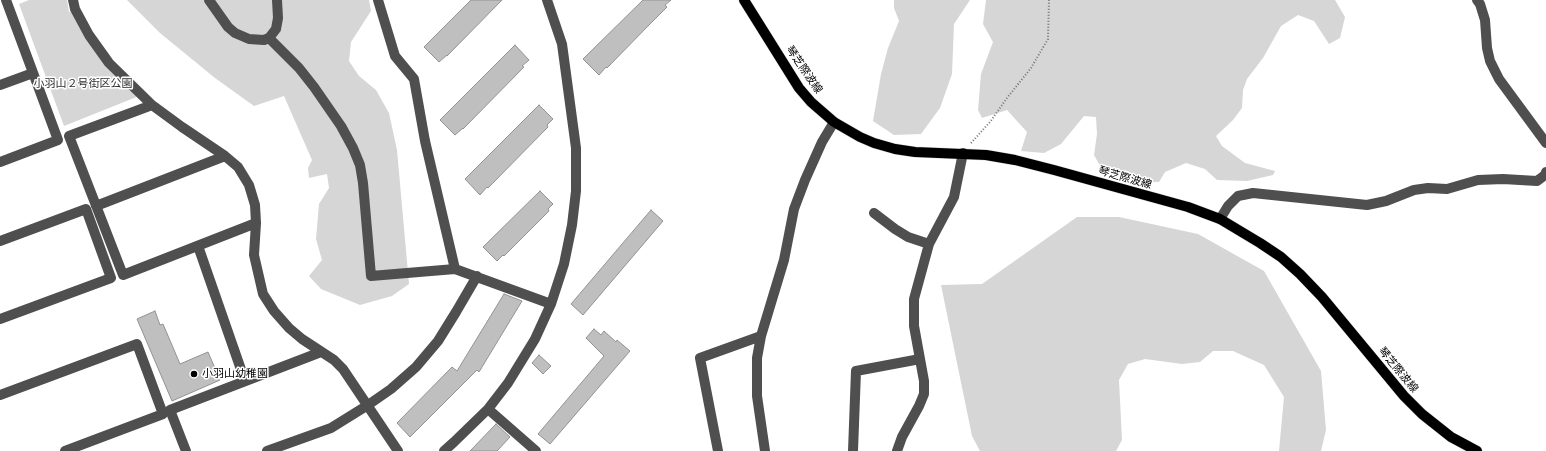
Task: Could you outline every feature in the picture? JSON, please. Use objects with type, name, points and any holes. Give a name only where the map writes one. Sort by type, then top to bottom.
[{"type":"main road","name":"琴芝際波線","points":[[744,0],[799,88],[811,102],[834,122],[874,143],[895,149],[915,152],[963,153],[993,156],[1054,170],[1188,208],[1220,219],[1260,243],[1300,274],[1322,297],[1408,401],[1438,428],[1477,451]]},
{"type":"street","points":[[73,0],[74,9],[89,35],[109,62],[152,105],[238,167],[249,185],[255,206],[256,223],[254,255],[263,294],[274,311],[289,328],[334,360],[343,369],[398,451]]},
{"type":"street","points":[[209,0],[228,27],[235,33],[249,38],[264,40],[270,38],[276,29],[278,18],[277,0]]},
{"type":"street","points":[[378,0],[395,56],[414,79],[429,155],[456,269]]},
{"type":"street","points":[[444,451],[488,409],[508,383],[535,339],[550,304],[564,264],[571,233],[577,170],[571,103],[562,44],[547,0]]},
{"type":"street","points":[[1477,0],[1485,20],[1487,48],[1490,61],[1499,79],[1546,143]]},
{"type":"street","points":[[0,162],[58,140],[7,2]]},
{"type":"street","points":[[270,38],[314,87],[341,126],[353,148],[360,165],[363,183],[371,276],[456,269],[550,304]]},
{"type":"street","points":[[0,85],[33,73]]},
{"type":"street","points":[[152,105],[69,136],[122,275],[256,223]]},
{"type":"street","points":[[765,451],[757,396],[757,358],[760,336],[784,260],[794,209],[816,155],[834,122]]},
{"type":"street","points":[[897,451],[902,437],[924,394],[924,381],[914,326],[914,298],[929,244],[954,197],[963,153]]},
{"type":"street","points":[[96,206],[224,156]]},
{"type":"street","points":[[1220,219],[1228,206],[1238,196],[1253,193],[1367,205],[1386,201],[1414,190],[1428,188],[1447,189],[1478,180],[1503,179],[1537,181],[1545,175],[1546,172]]},
{"type":"street","points":[[0,241],[86,209],[111,278],[0,319]]},
{"type":"street","points":[[874,213],[894,229],[908,237],[929,244]]},
{"type":"street","points":[[198,246],[245,381]]},
{"type":"street","points":[[267,451],[331,428],[368,405],[390,389],[416,367],[438,341],[477,276]]},
{"type":"street","points":[[718,451],[700,358],[760,336]]},
{"type":"street","points":[[0,395],[137,344],[163,414],[65,451]]},
{"type":"street","points":[[186,451],[170,410],[321,352]]},
{"type":"street","points":[[853,451],[856,371],[920,358]]},
{"type":"street","points":[[488,409],[536,451]]},
{"type":"path","points":[[963,153],[990,122],[1031,68],[1048,39],[1049,0]]},
{"type":"green space","name":"小羽山２号街区公園","points":[[29,0],[67,0],[69,12],[72,11],[139,96],[64,126],[19,4]]},
{"type":"green space","points":[[127,0],[369,0],[371,11],[351,42],[349,61],[359,76],[376,90],[389,113],[397,150],[409,284],[392,296],[360,305],[321,289],[309,276],[322,260],[316,239],[319,204],[329,188],[327,174],[309,178],[308,168],[312,160],[284,96],[254,106],[215,78],[160,33]]},
{"type":"green space","points":[[894,0],[970,0],[954,24],[952,74],[940,108],[921,134],[894,135],[873,121],[881,74],[888,48],[899,21],[894,8]]},
{"type":"green space","points":[[986,0],[1335,0],[1345,17],[1340,38],[1329,44],[1314,21],[1298,15],[1281,26],[1263,58],[1247,79],[1243,90],[1242,108],[1233,120],[1216,136],[1222,146],[1245,163],[1275,171],[1273,175],[1247,181],[1217,180],[1205,169],[1186,163],[1165,172],[1159,182],[1143,182],[1103,171],[1094,155],[1097,134],[1096,117],[1084,116],[1061,144],[1044,153],[1021,151],[1027,132],[1007,110],[982,118],[978,110],[981,74],[993,42],[983,24]]},
{"type":"green space","points":[[1077,217],[1119,217],[1198,234],[1264,271],[1321,371],[1326,430],[1321,451],[1279,451],[1284,397],[1264,365],[1233,351],[1213,351],[1200,362],[1182,364],[1145,359],[1128,364],[1119,380],[1122,440],[1116,451],[980,451],[972,436],[941,285],[982,284]]},
{"type":"building","points":[[471,0],[502,0],[447,56],[439,62],[424,47]]},
{"type":"building","points":[[643,0],[671,0],[665,5],[667,7],[599,75],[583,59]]},
{"type":"building","points":[[515,45],[529,60],[522,66],[524,67],[463,129],[455,135],[440,120]]},
{"type":"building","points":[[539,105],[553,119],[547,125],[548,127],[480,195],[465,179]]},
{"type":"building","points":[[540,191],[553,204],[548,209],[549,211],[504,256],[503,255],[497,261],[483,247]]},
{"type":"building","points":[[651,210],[663,221],[583,315],[571,304]]},
{"type":"building","points":[[504,294],[522,301],[479,372],[477,370],[410,437],[397,423],[452,367],[457,371]]},
{"type":"building","points":[[155,311],[160,325],[163,324],[180,364],[208,352],[220,380],[172,401],[137,319]]},
{"type":"building","points":[[594,329],[601,335],[604,331],[616,342],[617,340],[630,351],[550,444],[538,434],[604,356],[586,338]]},
{"type":"building","points":[[539,355],[551,366],[543,374],[532,363]]},
{"type":"building","points":[[496,424],[510,437],[497,451],[470,451]]},
{"type":"place","name":"小羽山幼稚園","points":[[194,374]]}]
